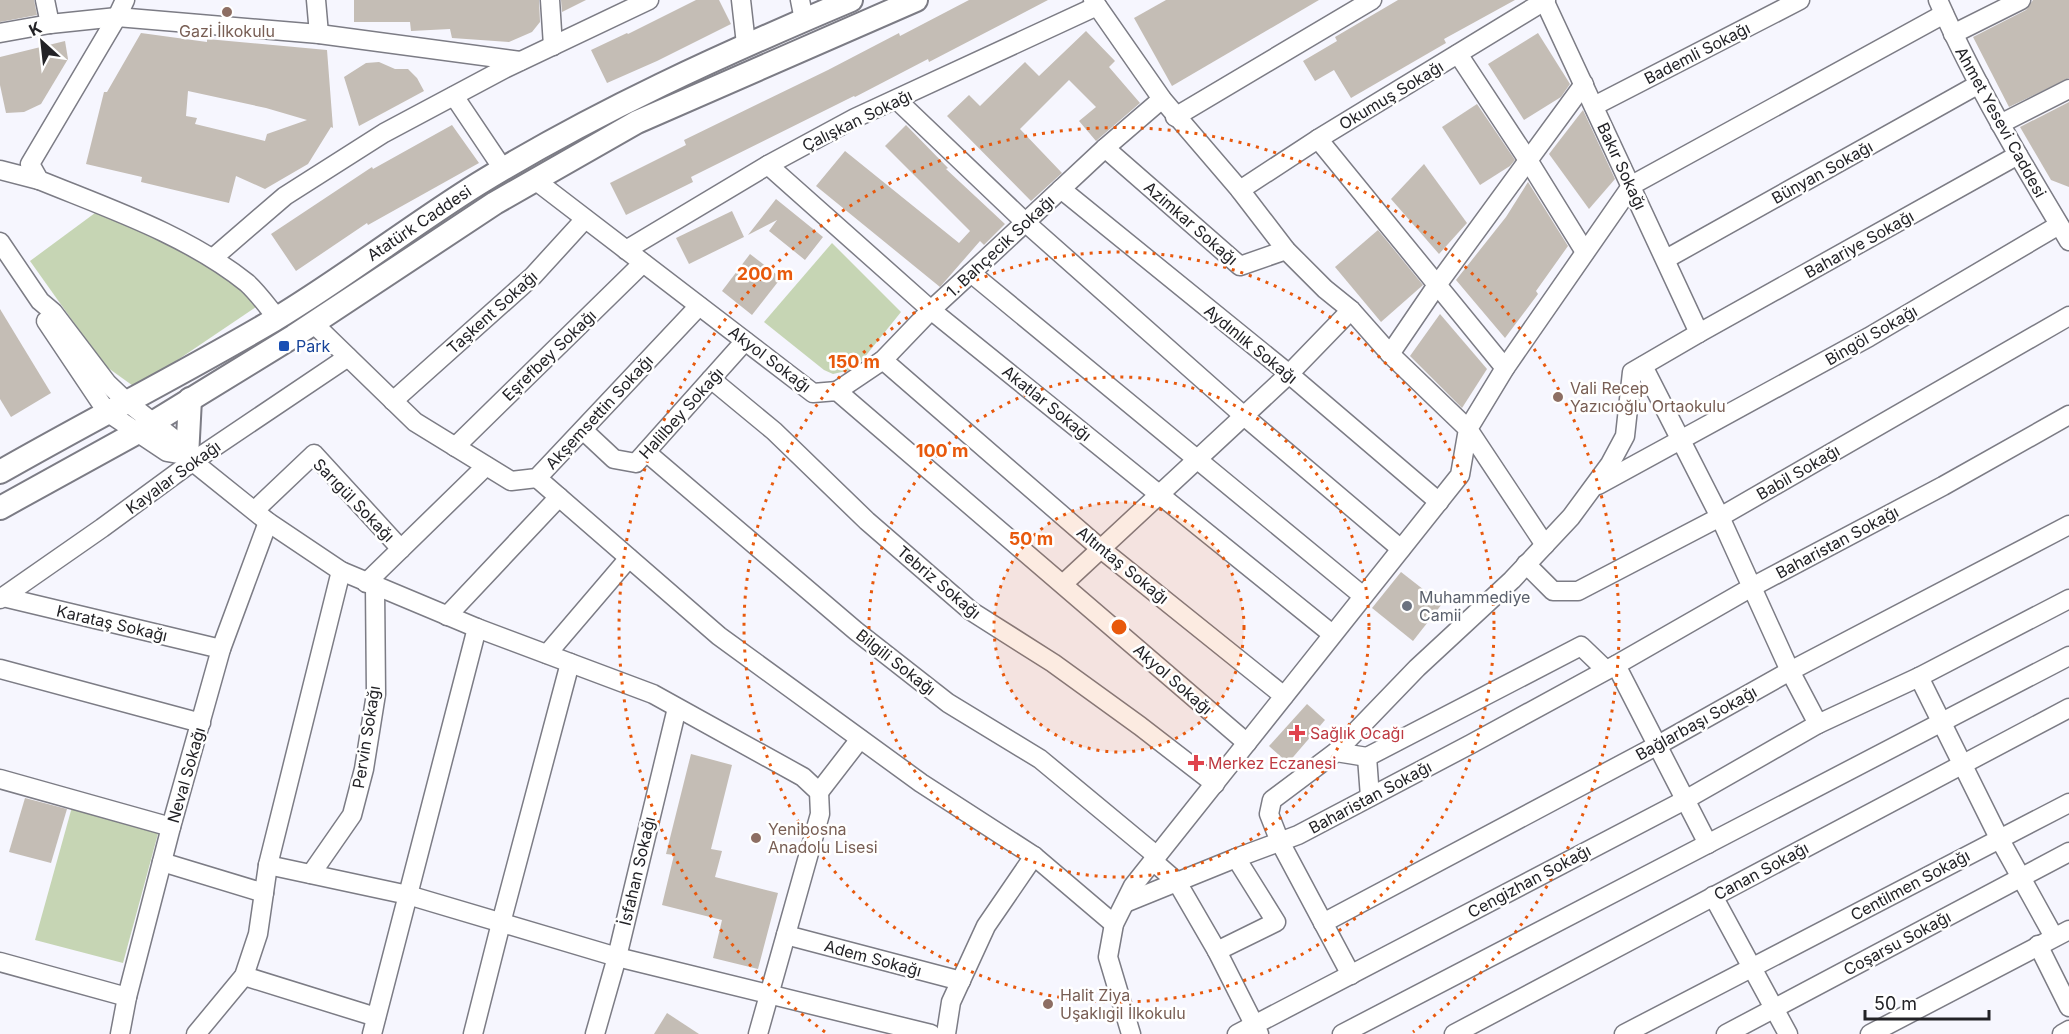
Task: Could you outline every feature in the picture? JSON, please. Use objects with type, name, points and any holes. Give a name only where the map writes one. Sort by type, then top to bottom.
[{"type":"main road","name":"Atatürk Caddesi","points":[[0,472],[277,318],[478,184],[608,110],[746,44],[802,10],[851,0]]},
{"type":"main road","points":[[0,508],[144,427],[314,323],[495,203],[637,122],[916,0]]},
{"type":"main road","points":[[188,458],[190,399]]},
{"type":"street","points":[[45,0],[50,24]]},
{"type":"street","points":[[39,180],[30,164],[125,0]]},
{"type":"street","points":[[316,0],[319,34]]},
{"type":"street","points":[[550,0],[553,46]]},
{"type":"street","points":[[213,258],[285,196],[384,133],[553,46],[625,5],[649,0]]},
{"type":"street","points":[[741,0],[746,44]]},
{"type":"street","points":[[1176,117],[1372,0]]},
{"type":"street","name":"Bakır Sokağı","points":[[1545,0],[1700,333]]},
{"type":"street","name":"Okumuş Sokağı","points":[[1240,190],[1318,139],[1545,0]]},
{"type":"street","name":"Bademli Sokağı","points":[[1594,106],[1800,0]]},
{"type":"street","points":[[1953,34],[2021,0]]},
{"type":"street","points":[[1095,3],[1162,99],[1240,190],[1286,250],[1325,289],[1351,310],[1390,354],[1468,429],[1545,544]]},
{"type":"street","name":"Çalışkan Sokağı","points":[[626,250],[768,165],[855,117],[897,100],[1095,3]]},
{"type":"street","points":[[1131,1034],[1108,957],[1114,924],[1133,886],[1460,475],[1468,429],[1504,368],[1632,185],[1941,7]]},
{"type":"street","name":"Ahmet Yesevi Caddesi","points":[[1941,7],[2000,124],[2018,155],[2060,216],[2069,242]]},
{"type":"street","points":[[0,33],[50,24],[117,17],[319,34],[520,62]]},
{"type":"street","points":[[1458,54],[1585,252]]},
{"type":"street","points":[[1390,354],[1437,285],[1584,84]]},
{"type":"street","name":"Bünyan Sokağı","points":[[1666,259],[1979,84]]},
{"type":"street","points":[[2000,124],[2069,89]]},
{"type":"street","points":[[454,96],[503,170]]},
{"type":"street","name":"1. Bahçecik Sokağı","points":[[837,391],[883,360],[970,273],[1105,148],[1162,99]]},
{"type":"street","points":[[897,100],[1025,222],[1244,416],[1401,549]]},
{"type":"street","points":[[1318,139],[1504,368]]},
{"type":"street","name":"Azimkar Sokağı","points":[[1105,148],[1240,266],[1286,250]]},
{"type":"street","name":"Bahariye Sokağı","points":[[1643,366],[2018,155]]},
{"type":"street","name":"Akatlar Sokağı","points":[[768,165],[931,310],[1332,634]]},
{"type":"street","points":[[0,170],[39,180],[138,220],[213,258],[249,285],[277,318]]},
{"type":"street","name":"Akyol Sokağı","points":[[535,180],[813,393],[837,391],[1247,742]]},
{"type":"street","name":"Aydınlık Sokağı","points":[[1061,189],[1289,374],[1439,502]]},
{"type":"street","name":"Bingöl Sokağı","points":[[1592,488],[1682,441],[1869,337],[2060,216]]},
{"type":"street","name":"Taşkent Sokağı","points":[[393,401],[533,276],[585,219]]},
{"type":"street","points":[[0,242],[40,301],[54,312],[107,383],[117,407],[144,427],[168,452],[188,458],[262,516],[341,571],[477,628],[653,694],[803,777],[819,792]]},
{"type":"street","name":"Eşrefbey Sokağı","points":[[454,447],[643,263]]},
{"type":"street","points":[[970,273],[1364,596]]},
{"type":"street","name":"Akşemsettin Sokağı","points":[[314,323],[415,422],[511,481],[537,478],[699,306]]},
{"type":"street","points":[[1063,584],[1289,374],[1351,310]]},
{"type":"street","name":"Babil Sokağı","points":[[1526,564],[1553,591],[1578,591],[1720,516],[2069,316]]},
{"type":"street","name":"Halilbey Sokağı","points":[[583,430],[614,459],[636,463],[745,340]]},
{"type":"street","name":"Kayalar Sokağı","points":[[2,598],[102,528],[188,458],[348,357]]},
{"type":"street","name":"Altıntaş Sokağı","points":[[883,360],[1101,549],[1284,696]]},
{"type":"street","points":[[1351,975],[1280,842],[1269,814],[1272,800],[1336,752],[1417,668],[1526,564],[1571,517],[1610,464],[1625,436],[1632,372],[1643,366],[1720,516],[1790,671],[1818,724]]},
{"type":"street","name":"Tebriz Sokağı","points":[[711,379],[774,431],[867,521],[971,611],[1063,670],[1215,784]]},
{"type":"street","name":"Baharistan Sokağı","points":[[1125,903],[1298,835],[1611,668],[1752,587],[1943,486],[2069,414]]},
{"type":"street","name":"Bilgili Sokağı","points":[[646,452],[856,631],[948,703],[1040,759],[1155,859],[1177,882],[1217,951],[1256,1030]]},
{"type":"street","name":"Sarıgül Sokağı","points":[[262,516],[315,454],[401,549]]},
{"type":"street","points":[[370,585],[401,549],[486,466]]},
{"type":"street","points":[[537,478],[719,636],[921,783],[1034,856],[1114,924]]},
{"type":"street","points":[[447,616],[559,497]]},
{"type":"street","name":"Neval Sokağı","points":[[120,1034],[127,997],[171,827],[221,649],[262,516]]},
{"type":"street","name":"Bağlarbaşı Sokağı","points":[[1323,923],[1658,745],[1790,671],[2069,525]]},
{"type":"street","points":[[547,654],[629,558]]},
{"type":"street","points":[[196,1034],[244,976],[258,934],[268,865],[341,571]]},
{"type":"street","name":"Pervin Sokağı","points":[[311,874],[352,815],[364,768],[376,694],[370,585]]},
{"type":"street","name":"Karataş Sokağı","points":[[2,598],[221,649]]},
{"type":"street","name":"Cengizhan Sokağı","points":[[1238,1034],[1256,1030],[1351,975],[1685,800],[1818,724],[1920,677],[2069,599]]},
{"type":"street","points":[[244,976],[374,1026],[477,628]]},
{"type":"street","points":[[1336,752],[1366,757],[1581,646],[1611,668],[1658,745],[1708,844]]},
{"type":"street","points":[[1342,1034],[2069,656]]},
{"type":"street","points":[[473,1034],[570,663]]},
{"type":"street","points":[[0,669],[201,723]]},
{"type":"street","points":[[1920,677],[1999,838],[2054,937],[2069,1008]]},
{"type":"street","name":"İsfahan Sokağı","points":[[595,1034],[617,957],[677,708]]},
{"type":"street","name":"Canan Sokağı","points":[[1454,1034],[2069,708]]},
{"type":"street","points":[[758,1034],[820,814],[819,792],[860,739]]},
{"type":"street","points":[[1366,757],[1370,797]]},
{"type":"street","points":[[0,779],[171,827]]},
{"type":"street","name":"Centilmen Sokağı","points":[[1624,1034],[2069,803]]},
{"type":"street","name":"Coşarsu Sokağı","points":[[1726,1034],[2069,852]]},
{"type":"street","points":[[946,1034],[951,1002],[986,926],[1034,856]]},
{"type":"street","points":[[1217,951],[1276,922],[1236,858]]},
{"type":"street","points":[[162,862],[264,893]]},
{"type":"street","points":[[268,865],[408,895],[617,957],[931,1034]]},
{"type":"street","points":[[1713,896],[1788,1034]]},
{"type":"street","name":"Adem Sokağı","points":[[786,935],[961,981]]},
{"type":"street","points":[[1870,1034],[2054,937]]},
{"type":"street","points":[[0,962],[127,997]]},
{"type":"street","points":[[2062,1034],[2069,1030]]},
{"type":"green space","points":[[95,213],[227,267],[259,305],[136,388],[104,365],[30,261]]},
{"type":"green space","points":[[832,243],[901,312],[855,369],[833,374],[824,370],[764,322]]},
{"type":"green space","points":[[72,807],[159,830],[123,963],[35,940]]},
{"type":"building","points":[[0,0],[34,0],[37,15],[0,22]]},
{"type":"building","points":[[354,0],[539,0],[540,22],[532,32],[509,42],[452,38],[450,29],[411,31],[410,22],[354,22]]},
{"type":"building","points":[[561,0],[586,0],[562,12]]},
{"type":"building","points":[[696,0],[719,0],[731,24],[607,83],[591,50]]},
{"type":"building","points":[[969,0],[1048,0],[929,62],[928,59],[691,177],[693,182],[626,215],[610,183],[686,145],[684,140],[899,33],[900,36]]},
{"type":"building","points":[[1166,0],[1319,0],[1172,86],[1134,18]]},
{"type":"building","points":[[1398,0],[1515,0],[1444,39],[1446,43],[1351,98],[1334,70],[1315,81],[1303,61],[1337,41],[1335,37]]},
{"type":"building","points":[[2033,0],[2069,0],[2069,78],[2009,107],[1973,37],[2026,10]]},
{"type":"building","points":[[1086,31],[1115,61],[1109,67],[1140,103],[1096,141],[1079,121],[1096,107],[1069,80],[1020,129],[1062,173],[1031,201],[947,116],[969,95],[980,106],[1025,62],[1039,76]]},
{"type":"building","points":[[141,33],[207,42],[207,39],[327,50],[333,128],[331,127],[308,164],[265,189],[236,176],[229,203],[141,182],[142,177],[86,164],[104,92],[107,92]],"holes":[[[188,91],[266,108],[307,120],[267,134],[265,141],[195,124],[197,118],[186,116]]]},
{"type":"building","points":[[1538,33],[1570,84],[1561,97],[1524,120],[1488,64]]},
{"type":"building","points":[[65,41],[68,59],[41,104],[24,112],[6,113],[0,85],[0,57]]},
{"type":"building","points":[[379,62],[395,69],[408,69],[417,78],[424,91],[359,126],[344,77],[366,63]]},
{"type":"building","points":[[2069,102],[2069,187],[2051,180],[2020,127]]},
{"type":"building","points":[[1477,104],[1515,160],[1510,166],[1480,185],[1442,127]]},
{"type":"building","points":[[1583,110],[1615,179],[1589,209],[1549,154]]},
{"type":"building","points":[[452,125],[479,163],[368,225],[367,223],[296,271],[271,234],[372,167],[373,169]]},
{"type":"building","points":[[906,125],[948,168],[946,169],[1005,224],[984,245],[980,241],[940,287],[816,186],[845,151],[959,243],[970,231],[885,146]]},
{"type":"building","points":[[1424,164],[1467,223],[1439,254],[1391,199]]},
{"type":"building","points":[[1528,182],[1568,246],[1536,291],[1538,294],[1505,338],[1456,280],[1506,217]]},
{"type":"building","points":[[776,199],[823,237],[805,260],[769,231],[777,220],[748,235]]},
{"type":"building","points":[[732,211],[744,237],[689,264],[676,238]]},
{"type":"building","points":[[1378,230],[1423,285],[1381,322],[1335,267]]},
{"type":"building","points":[[750,254],[781,278],[752,315],[722,291]]},
{"type":"building","points":[[0,309],[51,393],[11,417],[0,399]]},
{"type":"building","points":[[1440,314],[1487,369],[1462,408],[1410,356]]},
{"type":"building","name":"Muhammediye Camii","points":[[1401,572],[1442,604],[1413,641],[1372,608]]},
{"type":"building","name":"Sağlık Ocağı","points":[[1307,704],[1325,720],[1288,763],[1269,746]]},
{"type":"building","points":[[691,754],[732,765],[711,849],[722,851],[715,877],[778,893],[758,969],[713,958],[722,920],[662,905],[674,855],[666,854]]},
{"type":"building","points":[[25,798],[67,809],[51,863],[9,852]]},
{"type":"building","points":[[667,1013],[699,1034],[654,1034]]},
{"type":"place","name":"Gazi İlkokulu","points":[[227,12]]},
{"type":"place","name":"Park","points":[[284,346]]},
{"type":"place","name":"Vali Recep Yazıcıoğlu Ortaokulu","points":[[1558,397]]},
{"type":"place","name":"Muhammediye Camii","points":[[1407,606]]},
{"type":"place","name":"Sağlık Ocağı","points":[[1297,733]]},
{"type":"place","name":"Merkez Eczanesi","points":[[1196,763]]},
{"type":"place","name":"Yenibosna Anadolu Lisesi","points":[[756,838]]},
{"type":"place","name":"Halit Ziya Uşaklıgil İlkokulu","points":[[1048,1004]]}]
